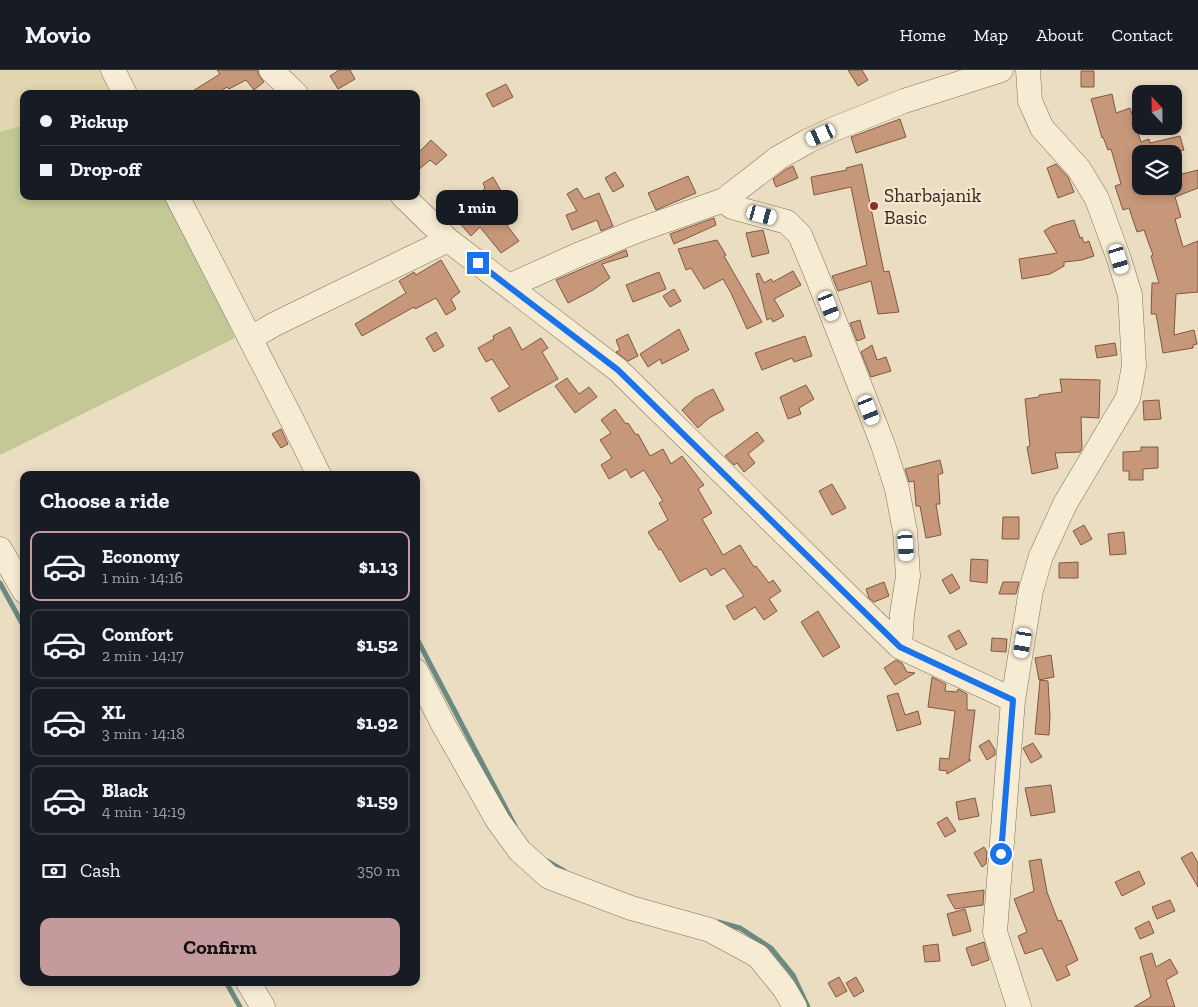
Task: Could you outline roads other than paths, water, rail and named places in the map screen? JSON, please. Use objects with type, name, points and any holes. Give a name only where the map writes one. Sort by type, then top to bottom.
[{"type":"street","points":[[113,70],[123,90]]},
{"type":"street","points":[[271,70],[292,90]]},
{"type":"street","points":[[509,286],[639,230],[724,200],[778,158],[808,141],[904,101],[1001,70]]},
{"type":"street","points":[[1019,1007],[995,932],[1013,700],[1031,590],[1041,556],[1064,504],[1128,398],[1134,366],[1130,295],[1119,259],[1097,199],[1079,169],[1042,128],[1030,101],[1028,70]]},
{"type":"street","points":[[179,200],[317,471]]},
{"type":"street","points":[[407,200],[448,240],[618,370],[900,647],[1013,700]]},
{"type":"street","points":[[724,200],[732,207],[787,222],[800,235],[815,271],[883,445],[897,489],[905,531],[908,576],[902,614],[900,647]]},
{"type":"street","points":[[251,338],[275,324],[448,240]]},
{"type":"street","points":[[0,549],[20,584]]},
{"type":"street","points":[[420,679],[443,724],[498,821],[520,851],[549,876],[631,908],[710,930],[758,956],[784,988],[795,1007]]},
{"type":"street","points":[[250,986],[263,1007]]},
{"type":"waterway","points":[[0,583],[20,620]]},
{"type":"waterway","points":[[420,645],[515,826]]},
{"type":"waterway","points":[[547,861],[564,871]]},
{"type":"waterway","points":[[718,922],[740,928],[771,948],[793,975],[808,1007]]},
{"type":"waterway","points":[[228,986],[240,1007]]},
{"type":"place","name":"Sharbajanik Basic","points":[[874,206]]}]
